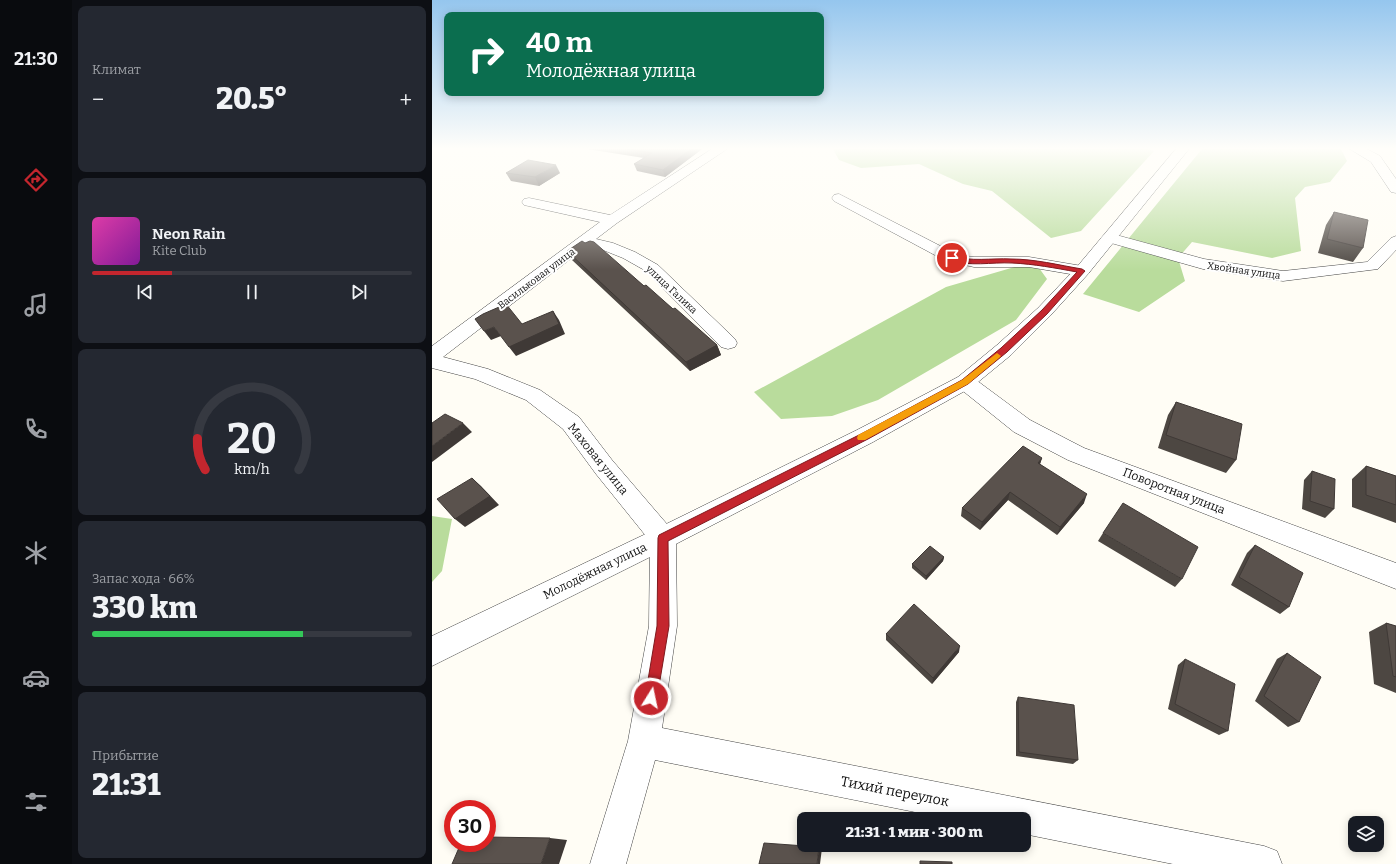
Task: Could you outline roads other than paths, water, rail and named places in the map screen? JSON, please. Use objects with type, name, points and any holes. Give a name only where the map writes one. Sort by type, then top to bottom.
[{"type":"street","name":"Васильковая улица","points":[[432,356],[612,220],[660,189]]},
{"type":"street","name":"Молодёжная улица","points":[[432,651],[663,538],[865,436],[965,382],[1004,350],[1044,312],[1082,271],[1150,189]]},
{"type":"street","points":[[839,198],[962,262],[1010,260],[1035,262],[1082,271]]},
{"type":"street","points":[[529,202],[612,220]]},
{"type":"street","name":"Хвойная улица","points":[[1109,238],[1203,264],[1283,276],[1372,266],[1396,241]]},
{"type":"street","name":"улица Галика","points":[[584,242],[607,246],[629,255],[652,268],[728,343]]},
{"type":"street","name":"Маховая улица","points":[[432,361],[481,374],[533,395],[571,423],[604,467],[663,538]]},
{"type":"street","name":"Поворотная улица","points":[[965,382],[1022,426],[1076,454],[1396,576]]},
{"type":"street","points":[[608,864],[644,742],[663,626],[663,538]]},
{"type":"street","name":"Тихий переулок","points":[[644,742],[1264,864]]}]
